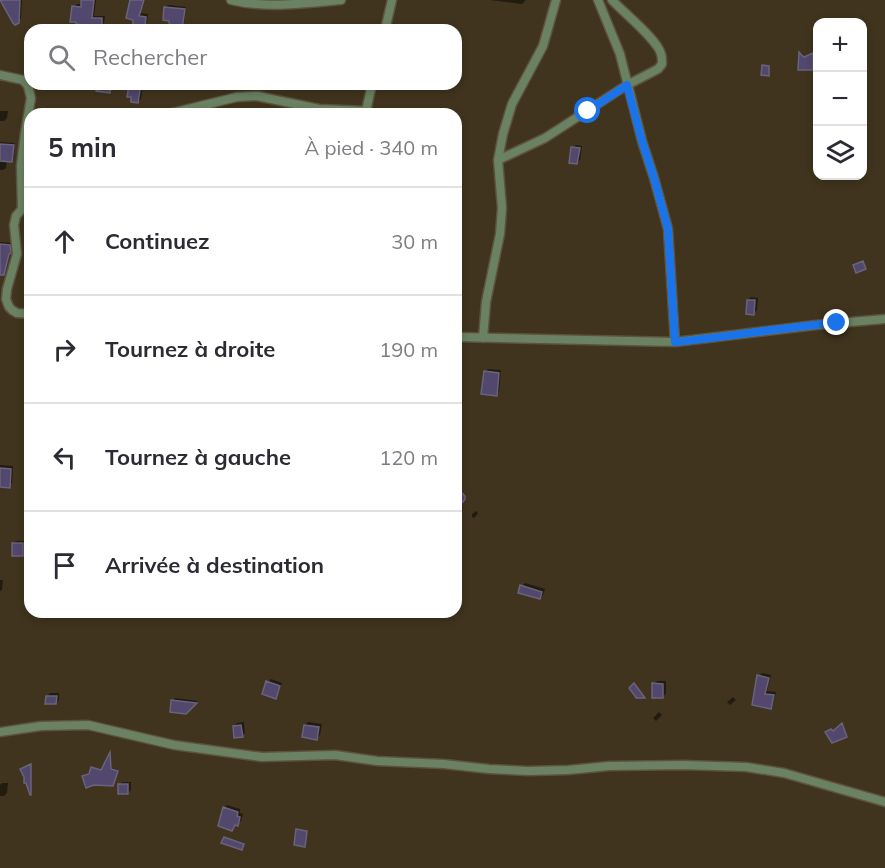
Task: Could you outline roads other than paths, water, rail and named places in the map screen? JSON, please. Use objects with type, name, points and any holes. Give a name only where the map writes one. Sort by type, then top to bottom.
[{"type":"street","points":[[231,0],[264,5],[341,0]]},
{"type":"street","points":[[386,24],[392,0]]},
{"type":"street","points":[[483,338],[486,303],[496,255],[502,208],[498,160],[503,134],[513,104],[543,46],[555,0]]},
{"type":"street","points":[[598,0],[620,54],[668,229],[675,342]]},
{"type":"street","points":[[498,160],[545,138],[627,85],[658,69],[662,64],[662,55],[652,39],[612,0]]},
{"type":"street","points":[[0,75],[24,81]]},
{"type":"street","points":[[29,90],[30,108]]},
{"type":"street","points":[[366,108],[370,90]]},
{"type":"street","points":[[192,108],[247,96],[314,108]]},
{"type":"street","points":[[24,150],[21,166],[22,209],[16,216],[14,225],[16,254],[6,299],[12,310],[24,314]]},
{"type":"street","points":[[462,337],[675,342],[784,328],[885,319]]},
{"type":"street","points":[[0,732],[41,726],[88,725],[174,745],[262,757],[335,755],[377,761],[528,771],[609,766],[746,767],[784,773],[885,802]]}]
